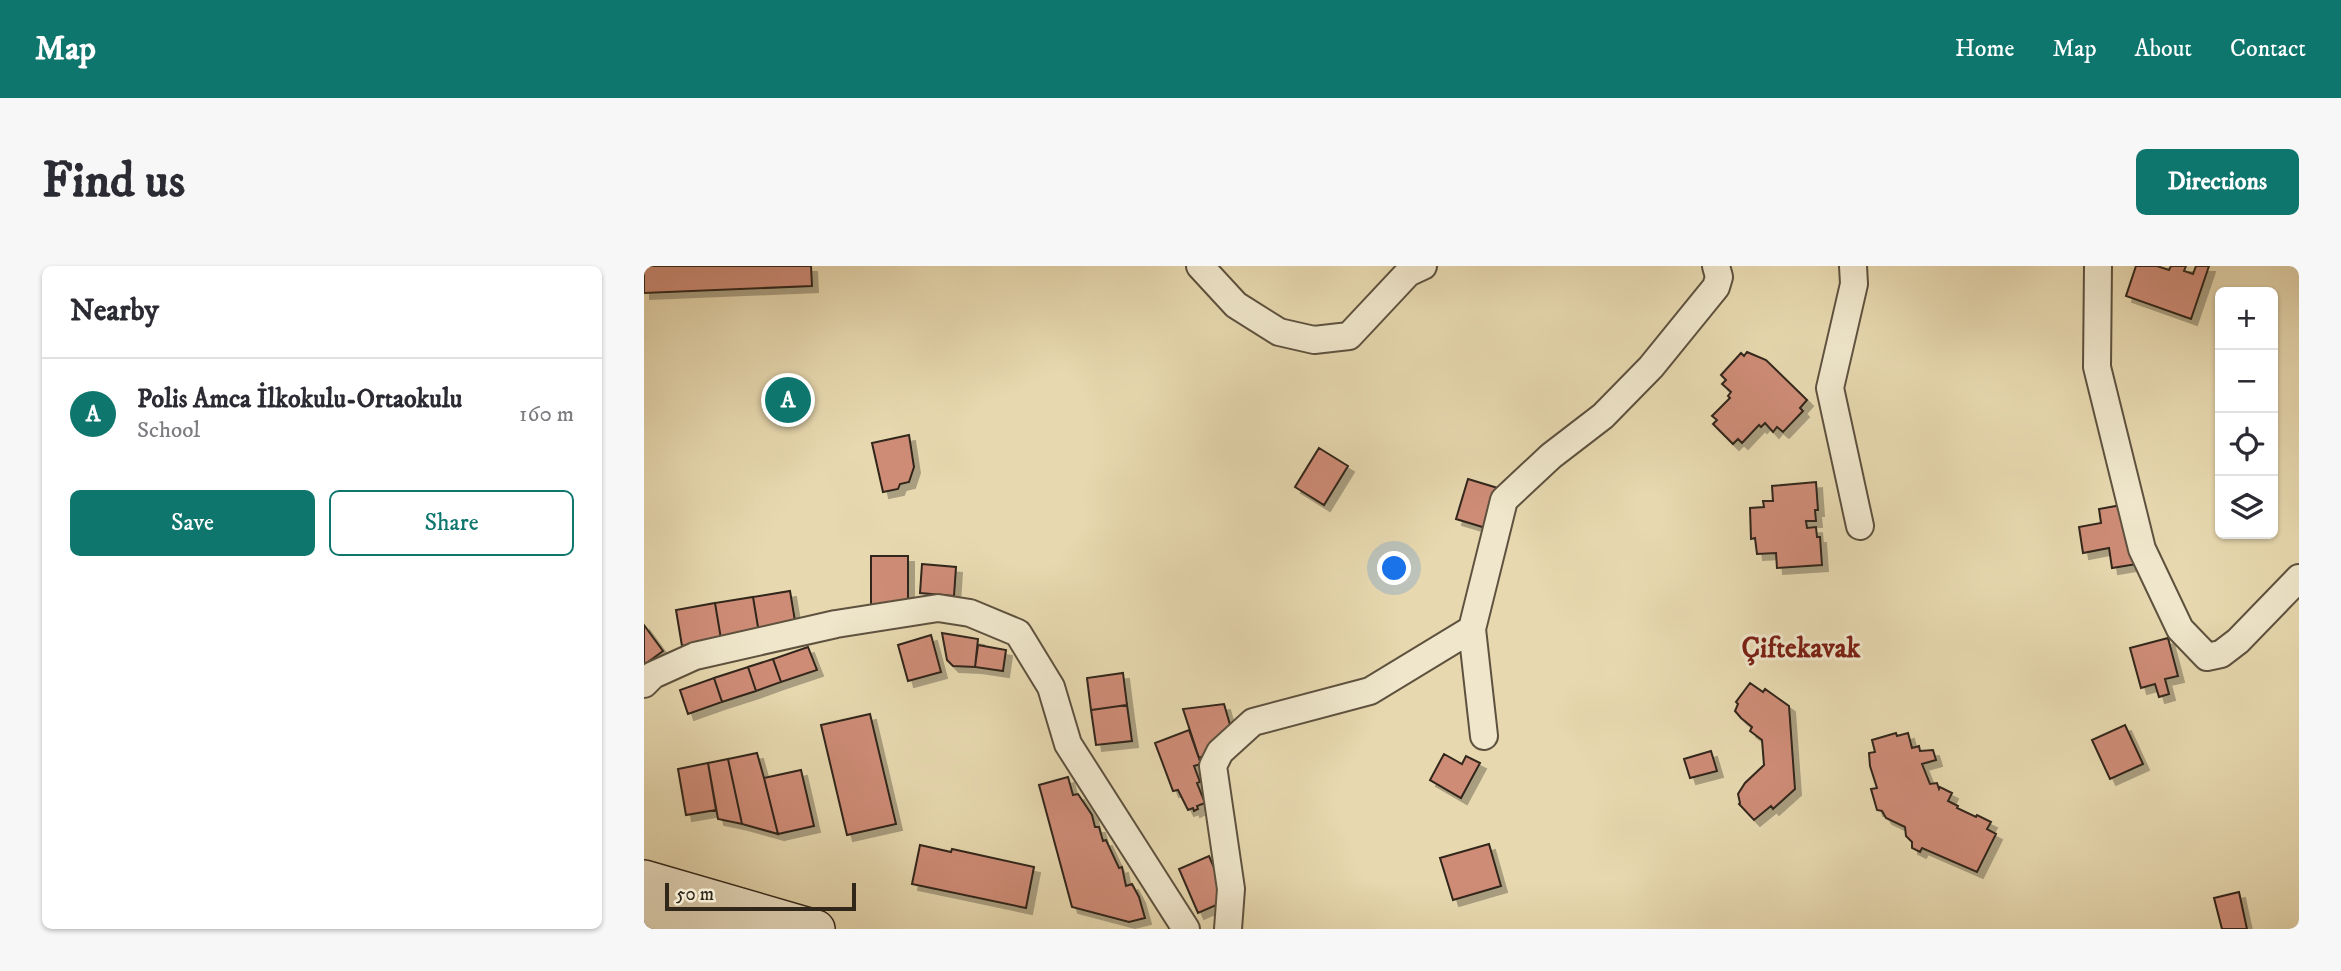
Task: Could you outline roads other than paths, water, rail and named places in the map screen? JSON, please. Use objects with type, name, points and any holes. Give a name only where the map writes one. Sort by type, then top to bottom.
[{"type":"main road","points":[[644,879],[815,929]]},
{"type":"main road","points":[[644,916],[815,929]]},
{"type":"street","points":[[1200,266],[1236,305],[1279,332],[1314,340],[1349,336],[1408,273],[1423,266]]},
{"type":"street","points":[[1484,736],[1472,629],[1504,500],[1550,456],[1603,416],[1651,367],[1716,287],[1719,277],[1716,266]]},
{"type":"street","points":[[1853,266],[1854,284],[1830,388],[1860,526]]},
{"type":"street","points":[[2098,266],[2097,367],[2142,549],[2180,629],[2207,657],[2221,654],[2238,641],[2299,578]]},
{"type":"street","points":[[644,684],[653,675],[695,656],[836,624],[938,608],[970,613],[1018,633],[1051,687],[1068,744],[1186,929]]},
{"type":"street","points":[[1228,929],[1231,889],[1213,766],[1220,752],[1253,722],[1370,691],[1472,629]]},
{"type":"place","name":"Polis Amca İlkokulu-Ortaokulu","points":[[788,400]]},
{"type":"district","name":"Çiftekavak","points":[[1801,647]]}]
